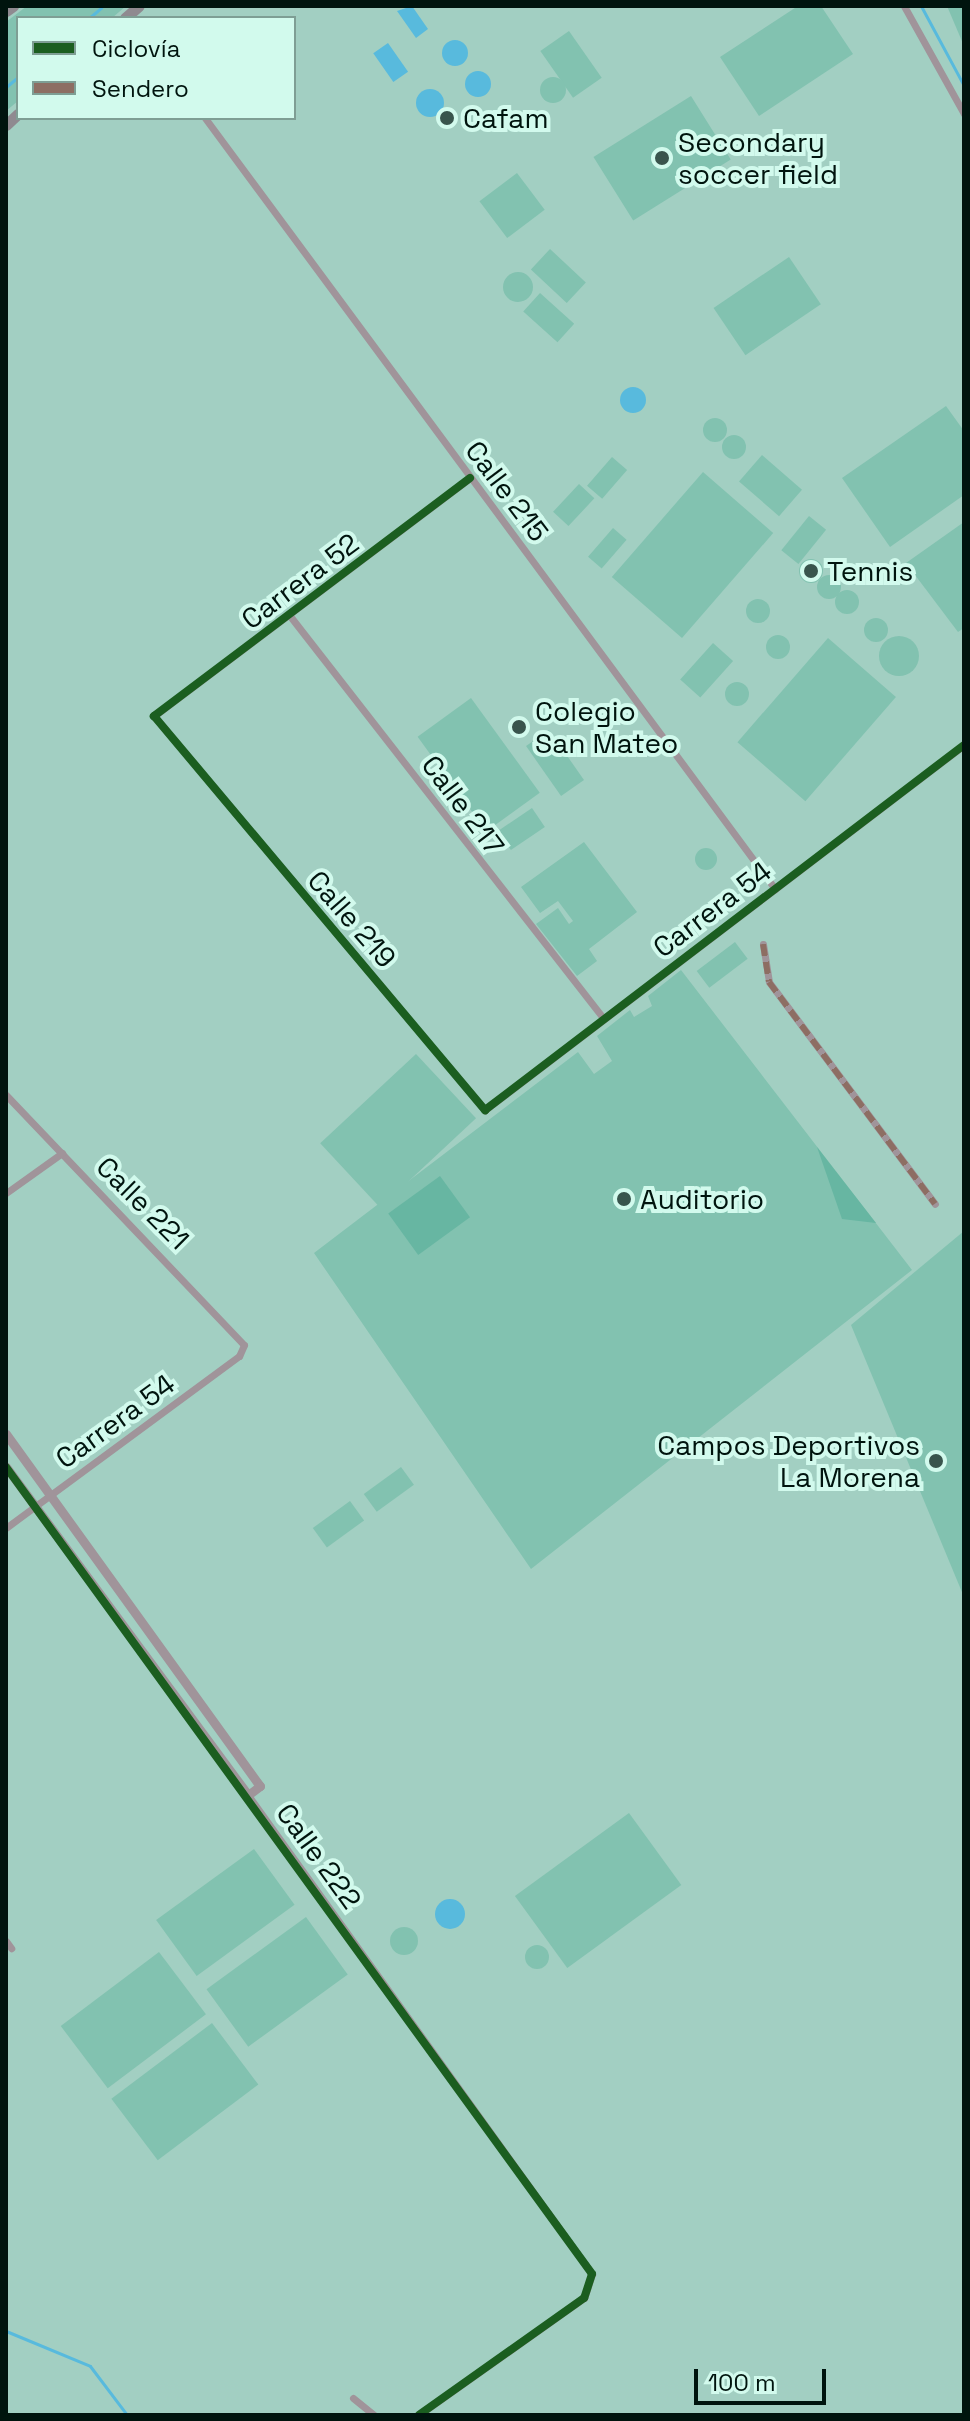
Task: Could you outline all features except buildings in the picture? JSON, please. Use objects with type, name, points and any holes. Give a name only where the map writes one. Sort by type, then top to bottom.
[{"type":"highway","points":[[6,11],[13,6]]},
{"type":"street","points":[[904,6],[964,114]]},
{"type":"street","name":"Calle 215","points":[[206,120],[775,889]]},
{"type":"street","name":"Carrera 52","points":[[154,716],[470,478]]},
{"type":"street","name":"Calle 217","points":[[290,616],[604,1019]]},
{"type":"street","name":"Calle 219","points":[[154,716],[488,1110]]},
{"type":"street","name":"Carrera 54","points":[[488,1110],[964,745]]},
{"type":"street","points":[[763,944],[769,982],[935,1204]]},
{"type":"street","name":"Calle 221","points":[[6,1095],[244,1345]]},
{"type":"street","points":[[6,1193],[62,1153]]},
{"type":"street","name":"Carrera 54","points":[[6,1528],[239,1356],[244,1345]]},
{"type":"street","name":"Calle 222","points":[[6,1434],[260,1786],[248,1795]]},
{"type":"street","name":"Calle 222","points":[[6,1467],[248,1795],[592,2274],[584,2298],[419,2415]]},
{"type":"street","points":[[353,2398],[374,2415]]},
{"type":"green space","points":[[27,6],[126,6],[114,16],[16,16],[16,103],[6,111],[6,22]]},
{"type":"green space","points":[[798,6],[821,6],[853,54],[759,116],[720,57]]},
{"type":"green space","points":[[947,6],[964,6],[964,46]]},
{"type":"green space","points":[[569,31],[602,78],[573,98],[540,51]]},
{"type":"green space","points":[[553,77],[562,81],[566,90],[562,99],[553,103],[544,99],[540,90],[544,81]]},
{"type":"green space","name":"Secondary soccer field","points":[[691,96],[731,160],[633,221],[593,157]]},
{"type":"green space","points":[[517,173],[545,210],[507,238],[479,201]]},
{"type":"green space","points":[[550,249],[586,282],[567,303],[531,269]]},
{"type":"green space","points":[[789,257],[821,304],[745,355],[714,308]]},
{"type":"green space","points":[[518,272],[529,276],[533,287],[529,298],[518,302],[507,298],[503,287],[507,276]]},
{"type":"green space","points":[[540,293],[574,324],[557,342],[523,312]]},
{"type":"green space","points":[[946,406],[964,431],[964,495],[890,547],[842,478]]},
{"type":"green space","points":[[715,418],[724,421],[727,430],[724,439],[715,442],[706,439],[703,430],[706,421]]},
{"type":"green space","points":[[734,435],[743,438],[746,447],[743,456],[734,459],[725,456],[722,447],[725,438]]},
{"type":"green space","points":[[762,455],[802,490],[779,516],[739,481]]},
{"type":"green space","points":[[612,457],[627,470],[602,499],[587,486]]},
{"type":"green space","points":[[703,472],[773,533],[682,638],[612,577]]},
{"type":"green space","points":[[579,484],[594,498],[568,526],[553,512]]},
{"type":"green space","points":[[809,516],[826,530],[798,564],[781,550]]},
{"type":"green space","points":[[964,522],[964,628],[958,632],[906,563]]},
{"type":"green space","points":[[613,528],[627,540],[602,568],[588,557]]},
{"type":"green space","name":"Tennis","points":[[811,559],[820,562],[823,571],[820,580],[811,583],[802,580],[799,571],[802,562]]},
{"type":"green space","name":"Tennis","points":[[829,575],[840,582],[841,587],[834,598],[829,599],[818,592],[817,587],[824,576]]},
{"type":"green space","name":"Tennis","points":[[847,590],[856,593],[859,602],[856,611],[847,614],[838,611],[835,602],[838,593]]},
{"type":"green space","points":[[758,599],[767,602],[770,611],[767,620],[758,623],[749,620],[746,611],[749,602]]},
{"type":"green space","points":[[876,618],[885,621],[888,630],[885,639],[876,642],[867,639],[864,630],[867,621]]},
{"type":"green space","points":[[778,635],[787,638],[790,647],[787,656],[778,659],[769,656],[766,647],[769,638]]},
{"type":"green space","points":[[899,636],[913,642],[919,656],[913,670],[899,676],[885,670],[879,656],[885,642]]},
{"type":"green space","points":[[828,638],[896,697],[805,801],[737,742]]},
{"type":"green space","points":[[713,643],[733,661],[700,697],[680,679]]},
{"type":"green space","points":[[737,682],[746,685],[749,694],[746,703],[737,706],[728,703],[725,694],[728,685]]},
{"type":"green space","points":[[471,698],[540,793],[486,831],[418,737]]},
{"type":"green space","points":[[549,730],[584,780],[561,796],[526,746]]},
{"type":"green space","points":[[532,808],[545,827],[511,850],[498,831]]},
{"type":"green space","points":[[584,842],[637,912],[589,949],[597,961],[577,976],[536,924],[558,908],[569,924],[573,921],[558,901],[540,913],[521,887]]},
{"type":"green space","points":[[706,848],[714,851],[717,859],[714,867],[706,870],[698,867],[695,859],[698,851]]},
{"type":"green space","points":[[735,942],[748,959],[709,988],[697,971]]},
{"type":"green space","points":[[681,970],[912,1270],[531,1569],[314,1253],[578,1052],[594,1074],[612,1061],[597,1036],[630,1010],[634,1017],[652,1006],[648,996]]},
{"type":"green space","points":[[416,1054],[476,1118],[380,1208],[320,1143]]},
{"type":"green space","points":[[817,1147],[876,1223],[842,1219]]},
{"type":"green space","points":[[440,1176],[470,1217],[418,1255],[388,1214]]},
{"type":"green space","name":"Campos Deportivos La Morena","points":[[964,1231],[964,1597],[851,1325]]},
{"type":"green space","points":[[401,1467],[414,1485],[377,1512],[364,1494]]},
{"type":"green space","points":[[350,1501],[364,1520],[327,1547],[313,1528]]},
{"type":"green space","points":[[629,1813],[681,1885],[567,1968],[515,1896]]},
{"type":"green space","points":[[254,1849],[295,1905],[197,1976],[156,1920]]},
{"type":"green space","points":[[306,1917],[348,1974],[248,2047],[206,1989]]},
{"type":"green space","points":[[404,1927],[414,1931],[418,1941],[414,1951],[404,1955],[394,1951],[390,1941],[394,1931]]},
{"type":"green space","points":[[532,1945],[542,1945],[549,1952],[549,1962],[542,1969],[532,1969],[525,1962],[525,1952]]},
{"type":"green space","points":[[159,1952],[206,2014],[108,2088],[61,2026]]},
{"type":"green space","points":[[212,2023],[258,2084],[158,2160],[111,2099]]},
{"type":"water","points":[[412,6],[428,29],[416,38],[397,11]]},
{"type":"water","points":[[455,40],[464,44],[468,53],[464,62],[455,66],[446,62],[442,53],[446,44]]},
{"type":"water","points":[[388,43],[408,72],[393,82],[373,53]]},
{"type":"water","points":[[478,71],[488,74],[491,84],[488,94],[478,97],[468,94],[465,84],[468,74]]},
{"type":"water","points":[[430,89],[440,93],[444,103],[440,113],[430,117],[420,113],[416,103],[420,93]]},
{"type":"water","points":[[633,387],[642,391],[646,400],[642,409],[633,413],[624,409],[620,400],[624,391]]},
{"type":"water","points":[[450,1899],[461,1903],[465,1914],[461,1925],[450,1929],[439,1925],[435,1914],[439,1903]]},
{"type":"waterway","points":[[921,6],[964,86]]},
{"type":"waterway","points":[[91,16],[101,8]]},
{"type":"waterway","points":[[6,87],[16,79]]},
{"type":"waterway","points":[[6,2331],[90,2366],[127,2415]]},
{"type":"marked path","points":[[763,944],[769,982],[935,1204]]},
{"type":"cycle path","points":[[470,478],[154,716],[485,1110],[964,745]]},
{"type":"cycle path","points":[[6,1467],[592,2274],[584,2298],[419,2415]]},
{"type":"place","name":"Cafam","points":[[447,118]]},
{"type":"place","name":"Secondary soccer field","points":[[662,158]]},
{"type":"place","name":"Tennis","points":[[811,571]]},
{"type":"place","name":"Colegio San Mateo","points":[[519,727]]},
{"type":"place","name":"Auditorio","points":[[624,1199]]},
{"type":"place","name":"Campos Deportivos La Morena","points":[[936,1461]]}]
